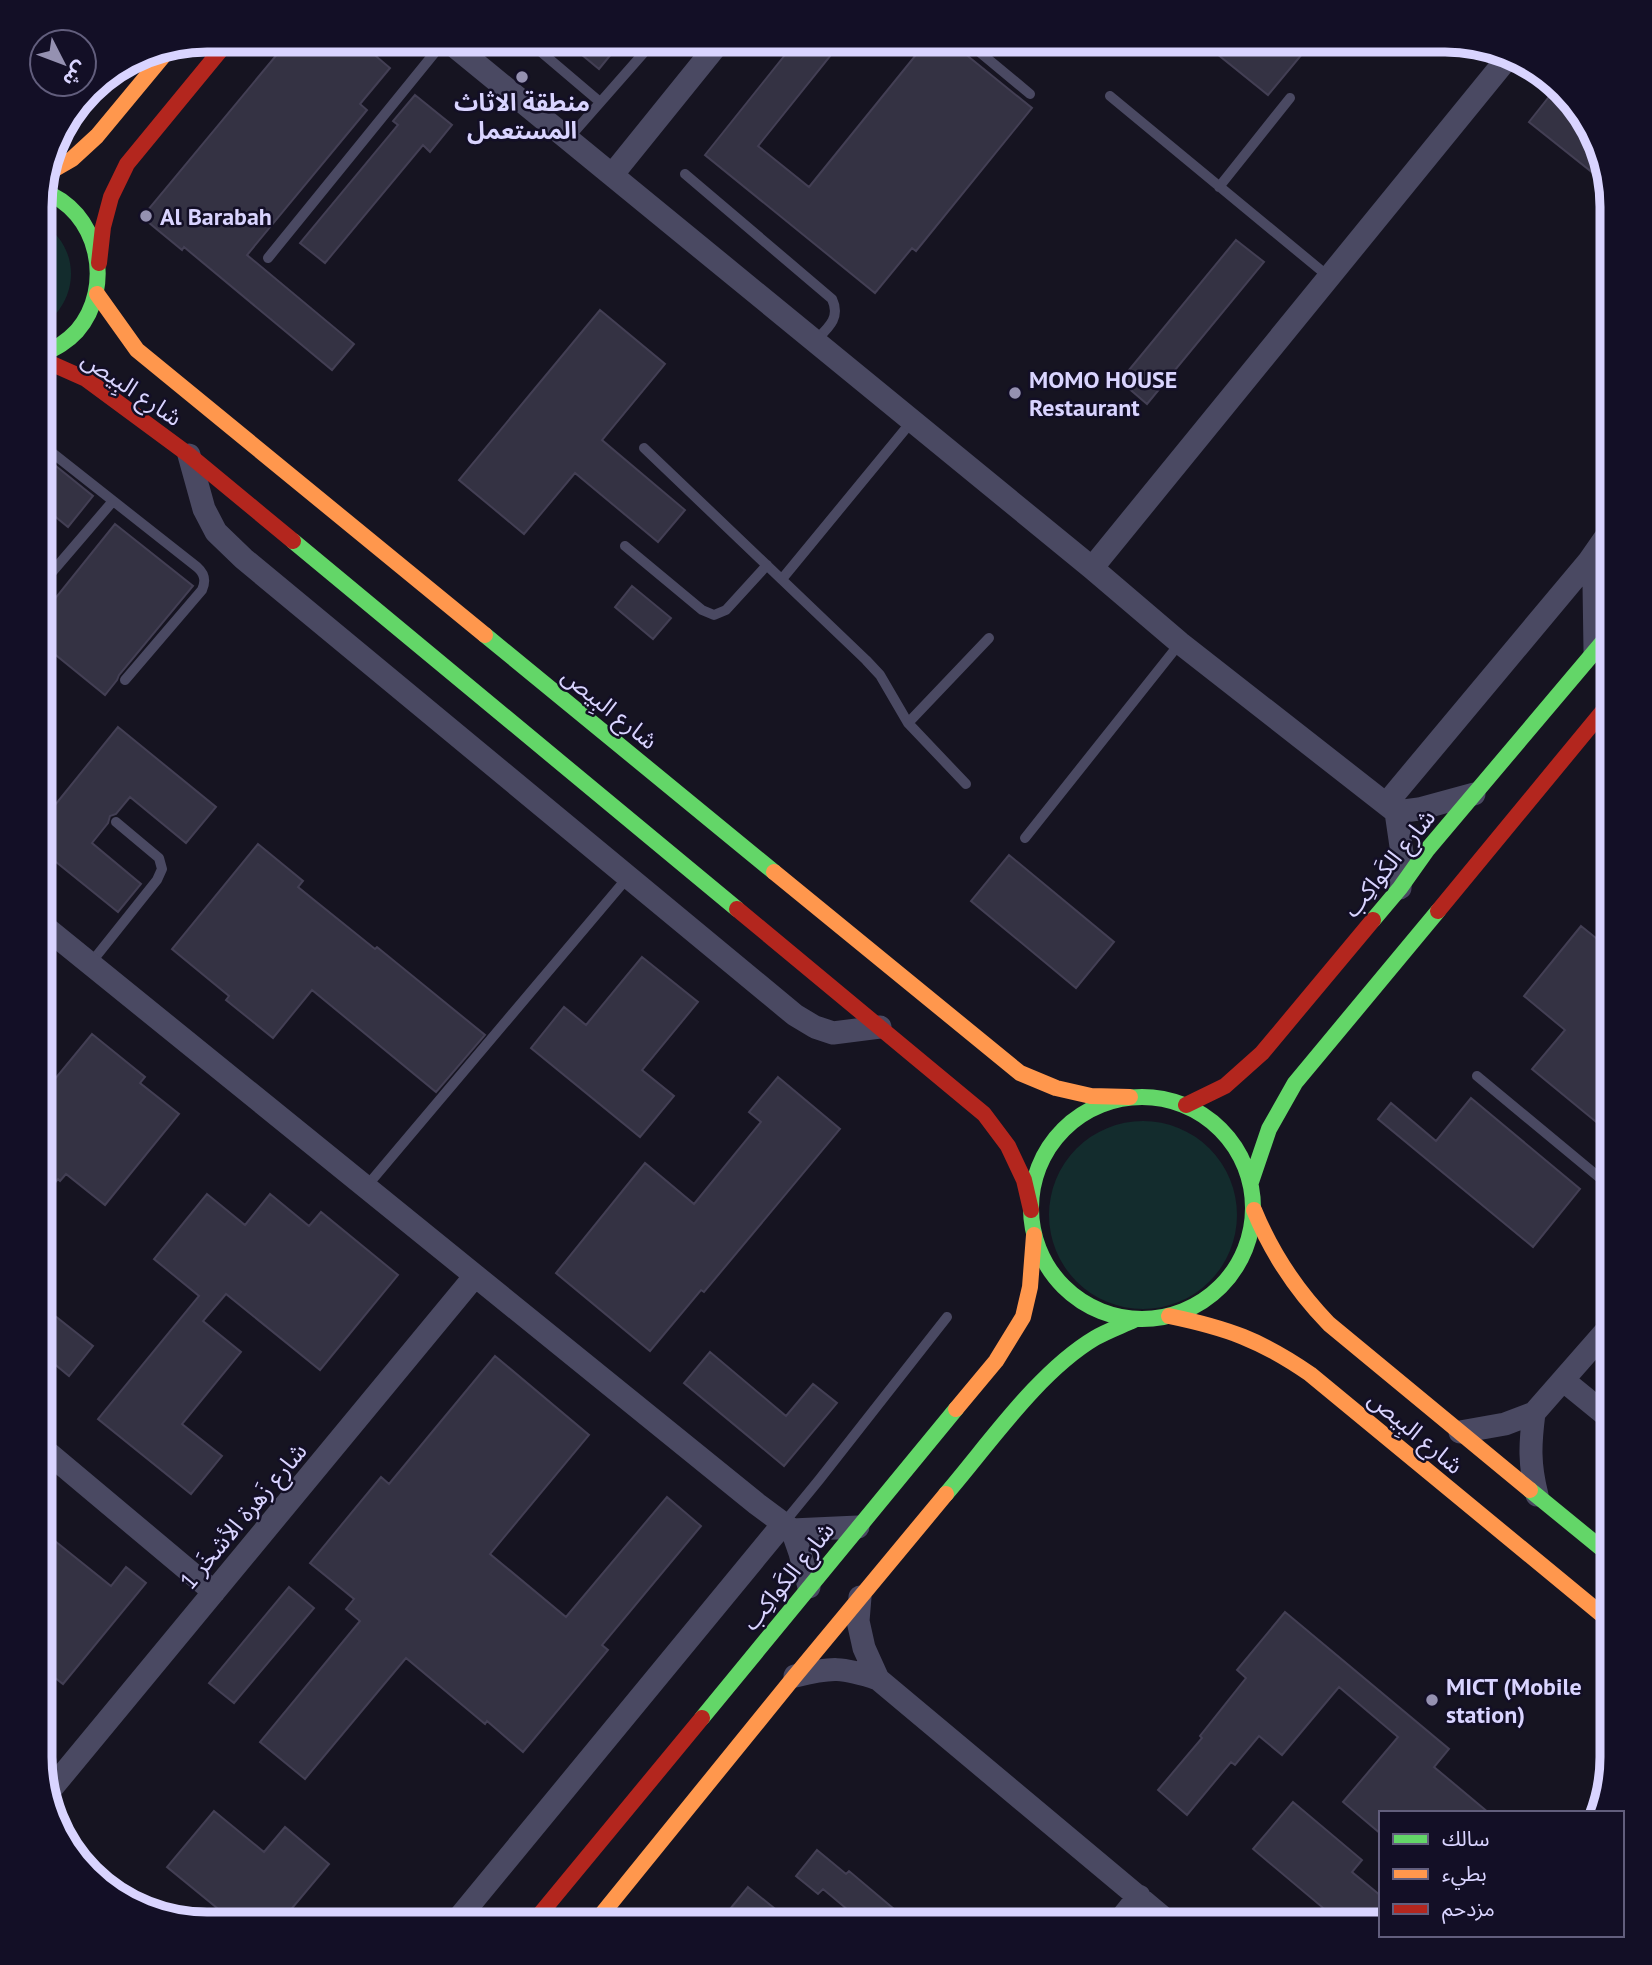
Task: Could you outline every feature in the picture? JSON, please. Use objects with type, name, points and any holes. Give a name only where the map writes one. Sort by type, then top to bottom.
[{"type":"street","points":[[53,350],[64,344],[85,321],[97,294],[103,227],[111,197],[127,164],[218,53]]},
{"type":"street","points":[[462,53],[1180,643],[1391,808],[1419,808],[1474,794]]},
{"type":"street","points":[[612,175],[711,53]]},
{"type":"street","points":[[58,167],[72,159],[97,136],[160,60]]},
{"type":"street","points":[[1091,568],[1503,64]]},
{"type":"street","points":[[53,196],[73,210],[91,234],[99,263]]},
{"type":"street","name":"شارع البِيص","points":[[97,294],[137,350],[1020,1073],[1056,1088],[1091,1096],[1130,1097]]},
{"type":"street","name":"شارع البِيص","points":[[53,363],[86,379],[189,455],[984,1114],[1008,1146],[1024,1180],[1031,1210]]},
{"type":"street","points":[[189,455],[204,509],[216,532],[244,559],[628,877],[794,1014],[815,1027],[833,1033],[880,1027]]},
{"type":"street","points":[[1391,808],[1600,545]]},
{"type":"street","points":[[1589,561],[1594,584],[1595,651]]},
{"type":"street","name":"شارع الكَواكِب","points":[[1186,1105],[1225,1086],[1262,1053],[1400,888],[1427,850],[1600,645]]},
{"type":"street","points":[[1251,1182],[1269,1129],[1295,1083],[1600,714]]},
{"type":"street","points":[[1391,808],[1402,853],[1400,888]]},
{"type":"street","points":[[53,933],[787,1527],[800,1553],[809,1587]]},
{"type":"street","points":[[604,1912],[860,1597],[1030,1394],[1059,1365],[1095,1338],[1134,1320],[1169,1316],[1196,1306],[1219,1288],[1237,1266],[1249,1239],[1254,1210],[1251,1182],[1242,1158],[1227,1136],[1208,1118],[1186,1105],[1159,1098],[1130,1097],[1098,1106],[1070,1123],[1049,1148],[1035,1178],[1031,1210],[1034,1235],[1044,1261],[1060,1284],[1081,1302],[1107,1314],[1134,1320]]},
{"type":"street","name":"شارع البِيص","points":[[1254,1210],[1277,1261],[1309,1305],[1600,1547]]},
{"type":"street","name":"شارع الكَواكِب","points":[[542,1912],[996,1361],[1023,1317],[1030,1287],[1034,1235]]},
{"type":"street","name":"شارع زَهرة الأشخَر 1","points":[[55,1785],[475,1276]]},
{"type":"street","name":"شارع البِيص","points":[[1169,1316],[1211,1324],[1251,1338],[1289,1359],[1323,1384],[1600,1613]]},
{"type":"street","points":[[1460,1432],[1505,1424],[1534,1413],[1600,1338]]},
{"type":"street","points":[[1563,1380],[1600,1410]]},
{"type":"street","points":[[1534,1413],[1530,1449],[1532,1477],[1537,1495]]},
{"type":"street","points":[[52,1456],[215,1592]]},
{"type":"street","points":[[464,1912],[787,1527],[858,1527]]},
{"type":"street","points":[[860,1597],[858,1621],[864,1648],[878,1679]]},
{"type":"street","points":[[795,1676],[825,1669],[848,1669],[878,1679],[1157,1912]]},
{"type":"street","points":[[1126,1912],[1139,1896]]},
{"type":"lane","points":[[268,258],[435,53]]},
{"type":"lane","points":[[542,53],[600,102]]},
{"type":"lane","points":[[568,139],[644,53]]},
{"type":"lane","points":[[981,53],[1030,94]]},
{"type":"lane","points":[[1110,96],[1329,277]]},
{"type":"lane","points":[[1219,187],[1290,98]]},
{"type":"lane","points":[[685,174],[832,299],[835,318],[815,341]]},
{"type":"lane","points":[[782,579],[912,421]]},
{"type":"lane","points":[[644,448],[880,675],[908,723],[966,784]]},
{"type":"lane","points":[[53,453],[204,575],[202,590],[125,680]]},
{"type":"lane","points":[[53,571],[113,500]]},
{"type":"lane","points":[[625,546],[702,610],[714,615],[726,610],[767,565]]},
{"type":"lane","points":[[908,723],[989,638]]},
{"type":"lane","points":[[1025,838],[1180,643]]},
{"type":"lane","points":[[90,964],[158,880],[162,869],[159,858],[116,822]]},
{"type":"lane","points":[[366,1187],[628,877]]},
{"type":"lane","points":[[1477,1076],[1600,1178]]},
{"type":"lane","points":[[787,1527],[819,1480],[947,1317]]},
{"type":"green space","points":[[53,232],[64,246],[71,274],[69,289],[54,316]]},
{"type":"green space","points":[[1143,1121],[1179,1128],[1209,1149],[1230,1179],[1237,1215],[1230,1251],[1209,1281],[1179,1302],[1143,1309],[1107,1302],[1077,1281],[1056,1251],[1049,1215],[1056,1179],[1077,1149],[1107,1128]]},
{"type":"building","points":[[278,53],[372,53],[390,68],[360,104],[367,110],[247,255],[354,344],[332,370],[184,247],[182,250],[142,217]]},
{"type":"building","points":[[580,53],[612,53],[599,69]]},
{"type":"building","points":[[787,53],[833,53],[758,146],[809,187],[917,53],[964,53],[1032,108],[916,251],[912,248],[875,293],[705,155]]},
{"type":"building","points":[[1216,53],[1303,53],[1268,95]]},
{"type":"building","points":[[415,95],[452,125],[430,152],[423,145],[325,263],[300,243],[398,125],[393,121]]},
{"type":"building","points":[[1551,95],[1568,113],[1584,139],[1597,176],[1529,122]]},
{"type":"building","points":[[1236,240],[1264,262],[1147,404],[1120,381]]},
{"type":"building","points":[[600,310],[665,364],[602,440],[685,510],[658,542],[575,473],[524,534],[459,480]]},
{"type":"building","points":[[53,464],[93,496],[68,527],[53,515]]},
{"type":"building","points":[[115,524],[193,586],[105,695],[53,653],[53,601]]},
{"type":"building","points":[[632,586],[671,618],[653,639],[615,607]]},
{"type":"building","points":[[118,727],[216,807],[186,843],[130,797],[116,814],[110,816],[108,823],[92,843],[141,884],[118,912],[53,859],[53,808]]},
{"type":"building","points":[[258,844],[303,881],[298,887],[485,1035],[436,1092],[312,990],[273,1038],[226,1000],[229,996],[172,949]]},
{"type":"building","points":[[1009,855],[1114,942],[1076,988],[971,901]]},
{"type":"building","points":[[1581,926],[1600,941],[1600,1125],[1532,1069],[1565,1030],[1524,996]]},
{"type":"building","points":[[642,957],[698,1002],[642,1070],[674,1096],[640,1137],[531,1048],[564,1007],[586,1025]]},
{"type":"building","points":[[92,1034],[145,1077],[140,1083],[179,1114],[105,1205],[66,1174],[52,1186],[52,1082]]},
{"type":"building","points":[[778,1077],[840,1129],[704,1292],[701,1290],[650,1351],[556,1273],[645,1163],[694,1204],[761,1122],[749,1112]]},
{"type":"building","points":[[1471,1098],[1580,1189],[1533,1247],[1378,1119],[1391,1103],[1436,1141]]},
{"type":"building","points":[[207,1194],[245,1225],[270,1194],[309,1226],[321,1212],[398,1275],[320,1370],[226,1294],[203,1321],[241,1352],[182,1424],[222,1456],[191,1494],[98,1419],[199,1296],[154,1259]]},
{"type":"building","points":[[52,1314],[93,1346],[69,1376],[52,1362]]},
{"type":"building","points":[[710,1352],[786,1416],[813,1384],[837,1403],[784,1466],[684,1383]]},
{"type":"building","points":[[495,1356],[589,1435],[490,1554],[566,1617],[667,1497],[701,1526],[602,1645],[608,1650],[523,1752],[406,1658],[305,1779],[260,1742],[360,1621],[346,1609],[354,1599],[310,1563],[381,1477],[389,1484]]},
{"type":"building","points":[[52,1539],[111,1586],[126,1567],[146,1583],[63,1684],[52,1675]]},
{"type":"building","points":[[289,1587],[314,1608],[234,1703],[209,1683]]},
{"type":"building","points":[[1285,1612],[1449,1749],[1434,1767],[1487,1811],[1379,1811],[1379,1832],[1343,1802],[1398,1737],[1339,1687],[1282,1755],[1259,1736],[1235,1765],[1231,1762],[1187,1815],[1158,1790],[1202,1738],[1200,1736],[1246,1678],[1237,1670]]},
{"type":"building","points":[[1293,1802],[1362,1860],[1352,1872],[1379,1894],[1379,1912],[1328,1912],[1253,1849]]},
{"type":"building","points":[[214,1811],[264,1852],[285,1827],[329,1864],[289,1912],[214,1912],[217,1908],[167,1867]]},
{"type":"building","points":[[817,1850],[846,1874],[849,1871],[898,1912],[850,1912],[823,1889],[818,1894],[796,1876]]},
{"type":"building","points":[[748,1887],[779,1912],[728,1912]]},
{"type":"traffic: fast","points":[[53,197],[77,215],[88,232],[98,272],[96,293],[89,313],[77,331],[53,348]]},
{"type":"traffic: fast","points":[[293,541],[737,909]]},
{"type":"traffic: fast","points":[[485,635],[774,872]]},
{"type":"traffic: fast","points":[[1373,920],[1427,850],[1600,645]]},
{"type":"traffic: fast","points":[[1251,1182],[1269,1129],[1295,1083],[1438,911]]},
{"type":"traffic: fast","points":[[1142,1097],[1164,1099],[1194,1110],[1212,1122],[1228,1138],[1240,1156],[1248,1176],[1253,1208],[1251,1230],[1240,1260],[1228,1278],[1212,1294],[1194,1306],[1174,1314],[1142,1319],[1120,1317],[1090,1306],[1072,1294],[1056,1278],[1044,1260],[1036,1240],[1031,1208],[1033,1186],[1044,1156],[1056,1138],[1072,1122],[1090,1110],[1110,1102],[1142,1097]]},
{"type":"traffic: fast","points":[[946,1494],[1015,1410],[1054,1370],[1095,1338],[1134,1320]]},
{"type":"traffic: fast","points":[[702,1718],[956,1409]]},
{"type":"traffic: fast","points":[[1530,1490],[1600,1547]]},
{"type":"traffic: slow","points":[[58,167],[72,159],[97,136],[160,60]]},
{"type":"traffic: slow","points":[[97,294],[137,350],[485,635]]},
{"type":"traffic: slow","points":[[774,872],[1020,1073],[1056,1088],[1091,1096],[1130,1097]]},
{"type":"traffic: slow","points":[[1254,1210],[1286,1271],[1329,1324],[1530,1490]]},
{"type":"traffic: slow","points":[[956,1409],[996,1361],[1023,1317],[1030,1287],[1034,1235]]},
{"type":"traffic: slow","points":[[1169,1316],[1209,1325],[1243,1337],[1275,1352],[1310,1374],[1600,1613]]},
{"type":"traffic: slow","points":[[604,1912],[946,1494]]},
{"type":"traffic: jam","points":[[99,263],[103,227],[111,197],[127,164],[218,53]]},
{"type":"traffic: jam","points":[[53,364],[86,379],[189,455],[293,541]]},
{"type":"traffic: jam","points":[[1438,911],[1600,715]]},
{"type":"traffic: jam","points":[[737,909],[984,1114],[1008,1146],[1024,1180],[1031,1210]]},
{"type":"traffic: jam","points":[[1186,1105],[1225,1086],[1262,1053],[1373,920]]},
{"type":"traffic: jam","points":[[542,1912],[702,1718]]},
{"type":"place","name":"منطقة الاثاث المستعمل","points":[[522,77]]},
{"type":"place","name":"Al Barabah","points":[[146,216]]},
{"type":"place","name":"MOMO HOUSE Restaurant","points":[[1015,393]]},
{"type":"place","name":"MICT (Mobile station)","points":[[1432,1700]]}]
